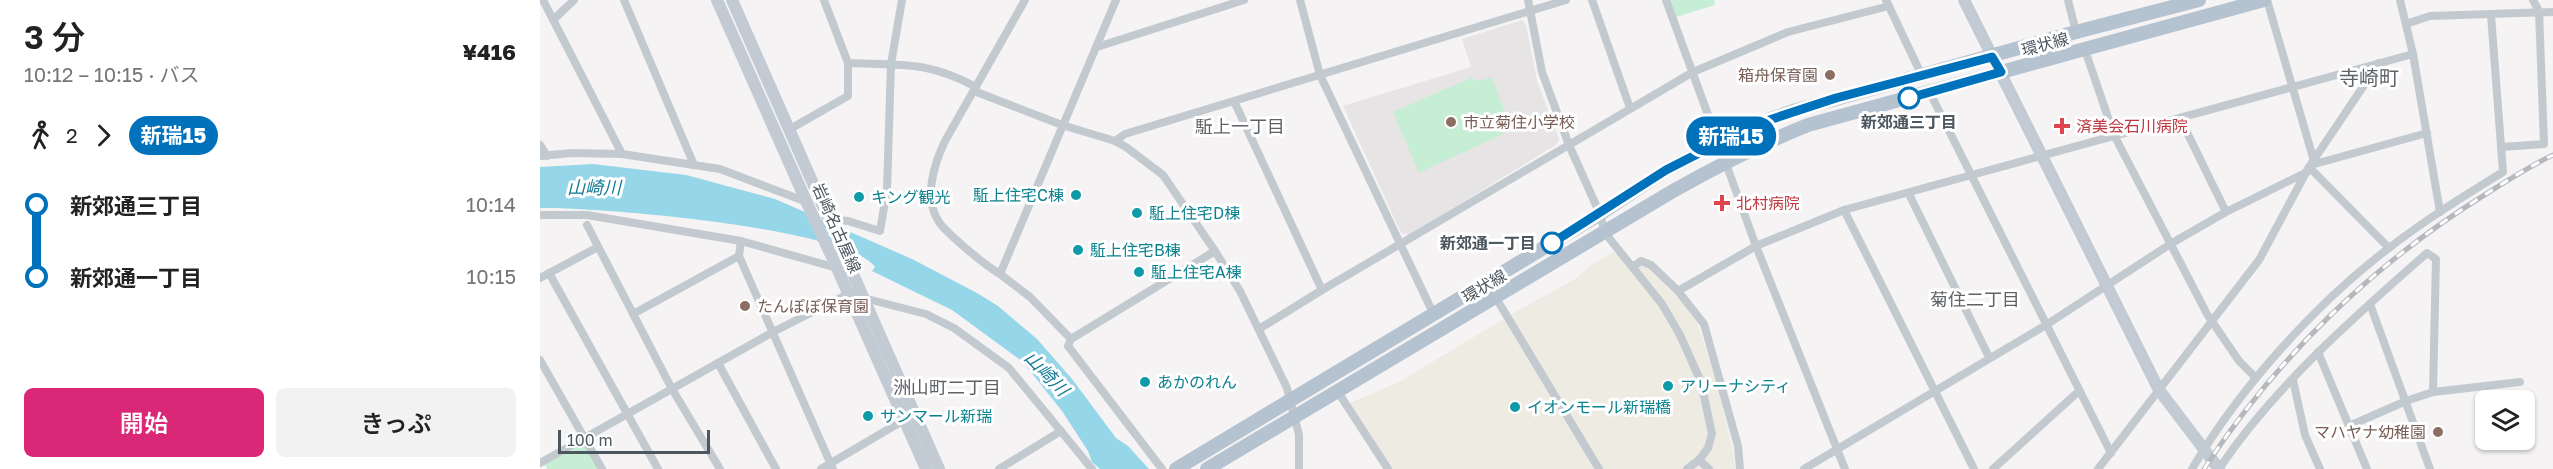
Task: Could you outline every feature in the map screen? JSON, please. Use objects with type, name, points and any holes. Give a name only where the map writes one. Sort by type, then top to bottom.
[{"type":"main road","name":"岩崎名古屋線","points":[[717,0],[926,469]]},
{"type":"main road","name":"岩崎名古屋線","points":[[732,0],[939,469]]},
{"type":"main road","points":[[1964,0],[2159,390],[2219,469]]},
{"type":"main road","name":"環状線","points":[[1176,469],[1600,214],[1666,170],[1754,125],[1793,111],[2199,0]]},
{"type":"main road","name":"環状線","points":[[1208,469],[1725,161],[1808,126],[2265,0]]},
{"type":"street","points":[[543,0],[622,154]]},
{"type":"street","points":[[552,20],[574,0]]},
{"type":"street","points":[[624,0],[694,165]]},
{"type":"street","points":[[790,129],[848,96],[848,63],[824,0]]},
{"type":"street","points":[[830,219],[848,221],[880,231],[887,190],[891,64],[902,0]]},
{"type":"street","points":[[1025,0],[936,159],[931,201],[939,222],[971,253],[1030,297],[1071,339]]},
{"type":"street","points":[[1000,274],[1116,0]]},
{"type":"street","points":[[1096,47],[1244,0]]},
{"type":"street","points":[[1300,0],[1320,75],[1434,315]]},
{"type":"street","points":[[1528,0],[1542,72],[1569,145],[1600,214],[1605,233],[1634,266],[1672,320],[1701,382],[1712,434],[1708,448],[1687,469]]},
{"type":"street","points":[[1592,0],[1630,108]]},
{"type":"street","points":[[1666,0],[1718,142]]},
{"type":"street","points":[[2068,0],[2076,32]]},
{"type":"street","points":[[2265,0],[2291,86],[2310,166],[2389,248]]},
{"type":"street","points":[[2400,0],[2413,54],[2440,212]]},
{"type":"street","points":[[2501,147],[2544,144],[2539,11],[2533,0]]},
{"type":"street","points":[[1115,141],[1125,134],[1561,1]]},
{"type":"street","points":[[1259,329],[1693,72],[1788,32],[1887,3],[1922,76]]},
{"type":"street","points":[[2406,24],[2430,16],[2553,12]]},
{"type":"street","points":[[2192,469],[2256,378],[2324,303],[2389,248],[2503,172],[2491,15]]},
{"type":"street","points":[[2085,50],[2114,135],[2212,321],[2239,361],[2256,378]]},
{"type":"street","points":[[1678,291],[1756,246],[1844,210],[2413,54]]},
{"type":"street","points":[[848,63],[922,65],[946,72],[975,89],[1062,124],[1115,141],[1163,175],[1240,291],[1287,388],[1299,435],[1299,469]]},
{"type":"street","points":[[2098,469],[2259,260],[2310,166],[2379,63]]},
{"type":"street","points":[[1930,93],[2111,453]]},
{"type":"street","points":[[1234,101],[1322,290]]},
{"type":"street","points":[[2180,118],[2226,212]]},
{"type":"street","points":[[1804,469],[2046,324],[2172,243],[2310,166],[2427,133]]},
{"type":"street","points":[[540,145],[543,156],[572,153],[622,154],[720,169],[807,202]]},
{"type":"street","points":[[1725,161],[1756,246],[1845,469]]},
{"type":"street","points":[[1909,194],[1989,357]]},
{"type":"street","points":[[1844,210],[1974,469]]},
{"type":"street","points":[[540,215],[587,215],[741,241],[837,268]]},
{"type":"street","points":[[587,225],[672,389],[720,469]]},
{"type":"street","points":[[741,241],[739,256],[832,466]]},
{"type":"street","points":[[540,278],[598,247]]},
{"type":"street","points":[[1162,469],[1068,346],[1071,339],[1215,251]]},
{"type":"street","points":[[2219,469],[2241,435],[2318,352],[2427,253],[2436,259],[2433,392]]},
{"type":"street","points":[[633,314],[739,256]]},
{"type":"street","points":[[1634,266],[1641,261],[1651,265],[1678,291],[1704,324],[1738,446],[1740,469]]},
{"type":"street","points":[[549,273],[658,469]]},
{"type":"street","points":[[540,466],[584,438],[773,332],[848,294],[926,314],[954,328],[1008,368],[1092,469]]},
{"type":"street","points":[[1496,298],[1599,469]]},
{"type":"street","points":[[2370,304],[2430,469]]},
{"type":"street","points":[[2318,352],[2367,469]]},
{"type":"street","points":[[540,360],[602,469]]},
{"type":"street","points":[[718,363],[776,469]]},
{"type":"street","points":[[2293,380],[2305,435],[2320,469]]},
{"type":"street","points":[[2349,426],[2433,392],[2520,382]]},
{"type":"street","points":[[1993,469],[2079,391]]},
{"type":"street","points":[[1338,392],[1388,469]]},
{"type":"street","points":[[821,469],[832,466],[904,420]]},
{"type":"street","points":[[999,469],[1061,431]]},
{"type":"street","points":[[1698,460],[1709,469]]},
{"type":"shaded area","name":"市立菊住小学校","points":[[1522,20],[1526,25],[1537,81],[1559,139],[1556,145],[1409,235],[1401,233],[1343,106],[1471,67],[1462,39]]},
{"type":"shaded area","name":"イオンモール新瑞橋","points":[[1613,252],[1647,267],[1688,308],[1697,322],[1717,384],[1734,455],[1735,469],[1392,469],[1350,403],[1399,382],[1575,279],[1590,266]]},
{"type":"green space","points":[[1670,0],[1714,0],[1715,5],[1676,17]]},
{"type":"green space","points":[[1492,77],[1511,130],[1419,173],[1393,112],[1471,78],[1478,81]]},
{"type":"green space","points":[[585,441],[600,469],[547,469],[545,464]]},
{"type":"water","name":"山崎川","points":[[593,164],[686,175],[775,199],[912,259],[977,293],[998,306],[1037,339],[1072,379],[1116,438],[1128,446],[1149,469],[1100,469],[1092,462],[1088,451],[1062,411],[1023,362],[952,310],[872,271],[875,267],[855,253],[818,241],[771,230],[717,222],[611,211],[540,208],[540,167]]},
{"type":"railway","points":[[2204,469],[2232,428],[2295,352],[2366,283],[2444,221],[2511,178],[2553,155]]},
{"type":"bus line","name":"新瑞15","points":[[1552,243],[1666,170],[1754,125],[1836,98],[1992,57],[2001,72],[1909,98]]},
{"type":"place","name":"箱舟保育園","points":[[1830,75]]},
{"type":"place","name":"新郊通三丁目","points":[[1909,98]]},
{"type":"place","name":"市立菊住小学校","points":[[1451,122]]},
{"type":"place","name":"済美会石川病院","points":[[2062,126]]},
{"type":"place","name":"駈上住宅C棟","points":[[1076,195]]},
{"type":"place","name":"キング観光","points":[[859,197]]},
{"type":"place","name":"北村病院","points":[[1722,203]]},
{"type":"place","name":"駈上住宅D棟","points":[[1137,213]]},
{"type":"place","name":"新郊通一丁目","points":[[1552,243]]},
{"type":"place","name":"駈上住宅B棟","points":[[1078,250]]},
{"type":"place","name":"駈上住宅A棟","points":[[1139,272]]},
{"type":"place","name":"たんぽぽ保育園","points":[[745,306]]},
{"type":"place","name":"あかのれん","points":[[1145,382]]},
{"type":"place","name":"アリーナシティ","points":[[1668,386]]},
{"type":"place","name":"イオンモール新瑞橋","points":[[1515,407]]},
{"type":"place","name":"サンマール新瑞","points":[[868,416]]},
{"type":"place","name":"マハヤナ幼稚園","points":[[2438,432]]},
{"type":"district","name":"寺崎町","points":[[2369,77]]},
{"type":"district","name":"駈上一丁目","points":[[1240,126]]},
{"type":"district","name":"菊住二丁目","points":[[1975,299]]},
{"type":"district","name":"洲山町二丁目","points":[[947,387]]}]
